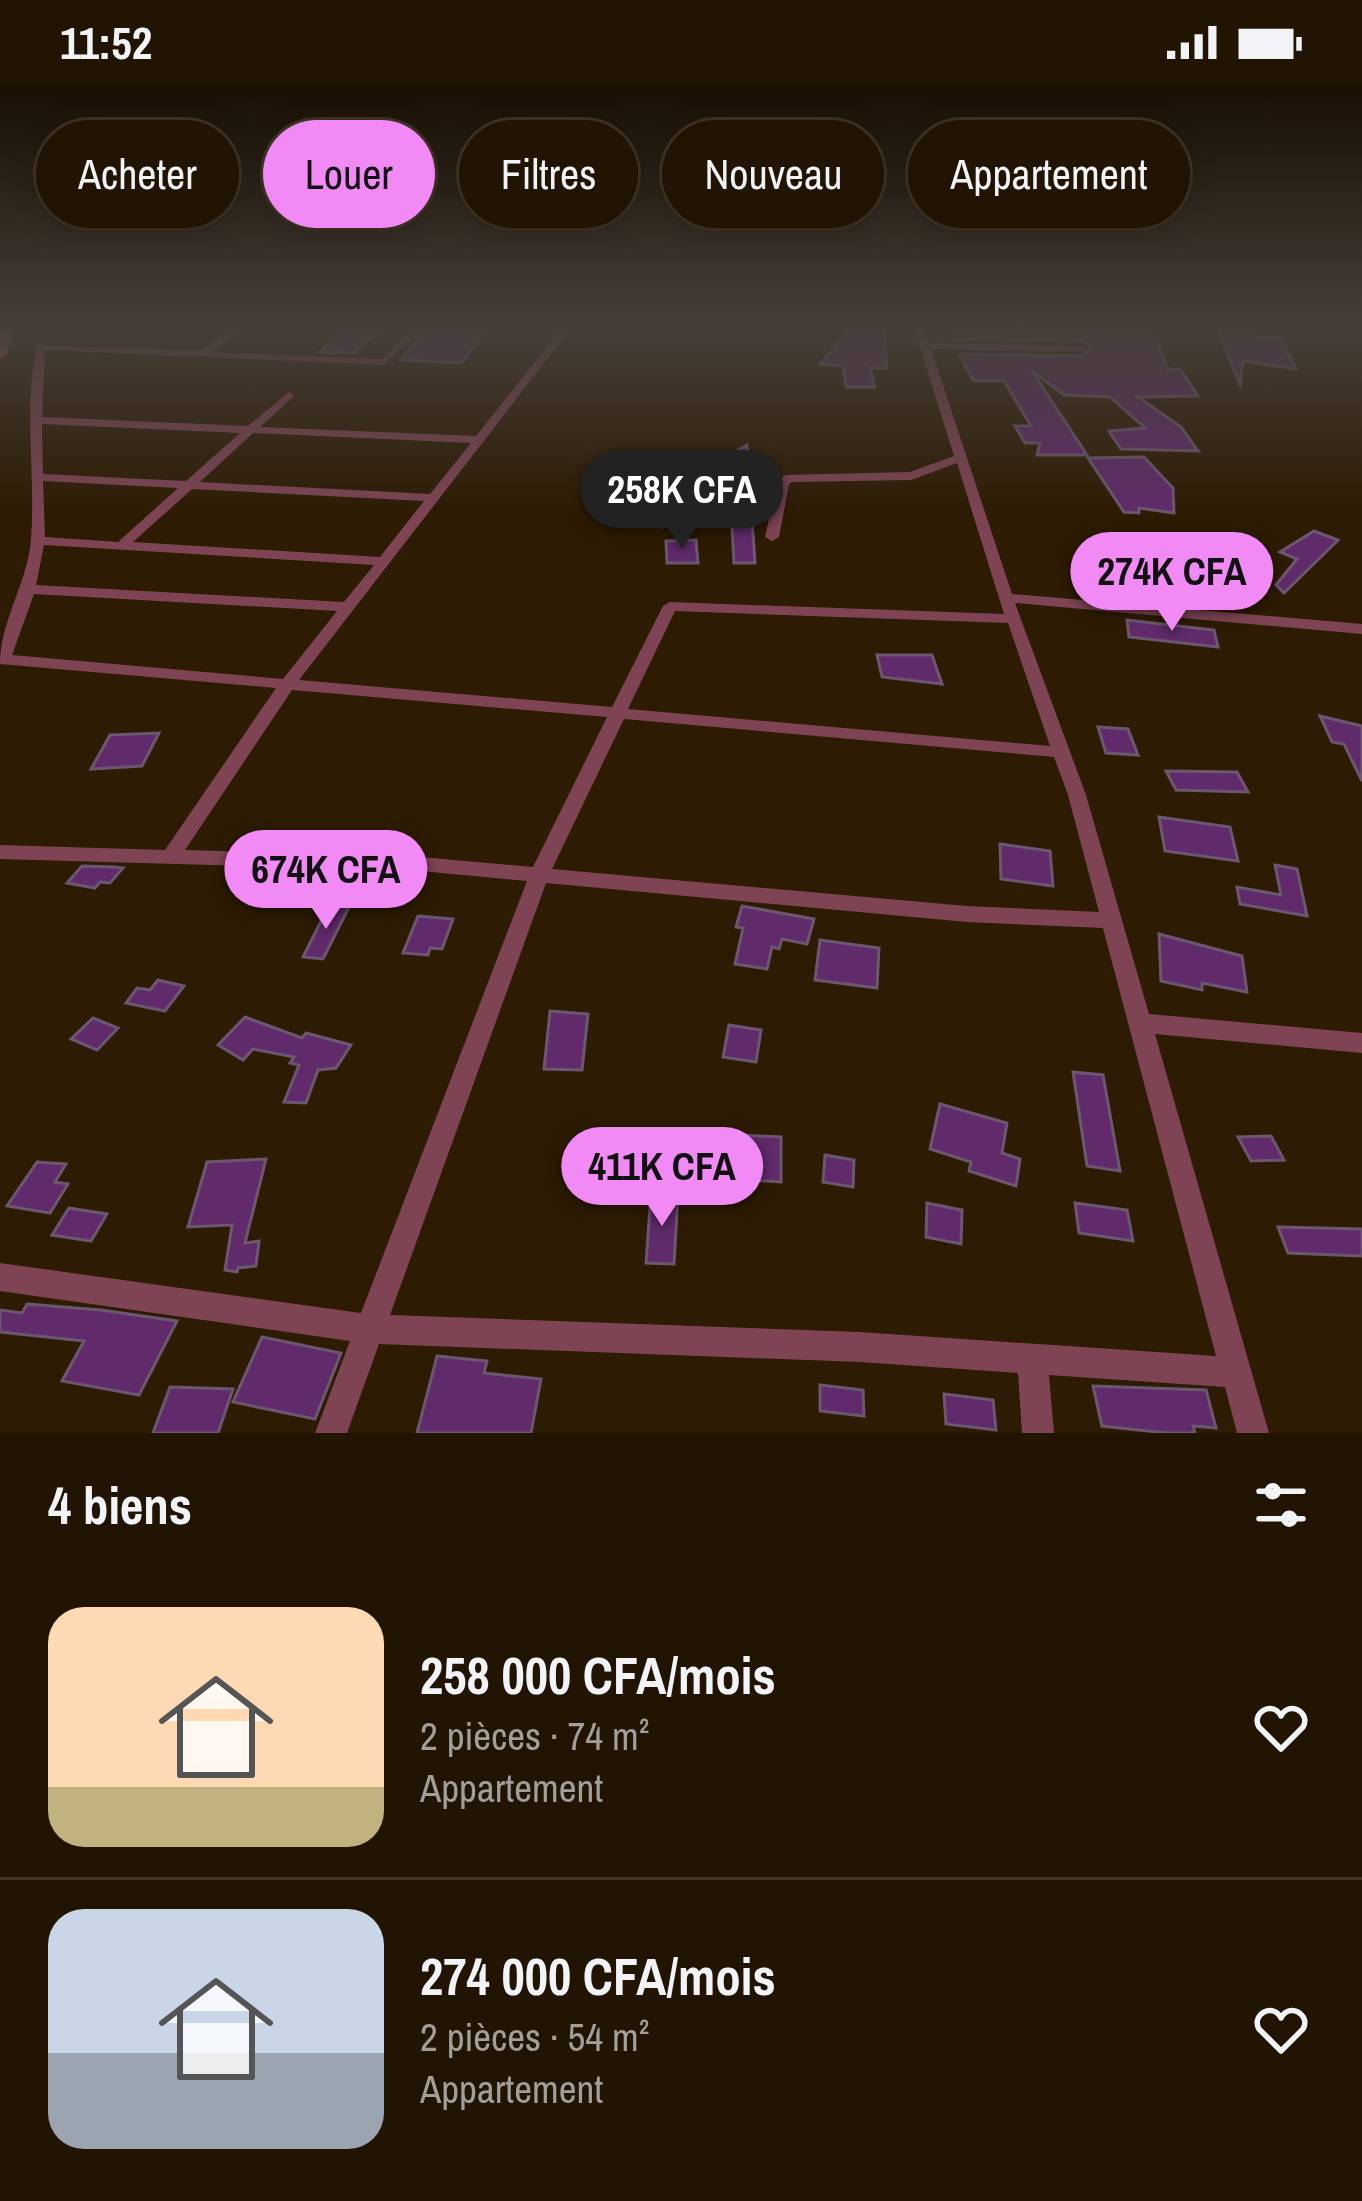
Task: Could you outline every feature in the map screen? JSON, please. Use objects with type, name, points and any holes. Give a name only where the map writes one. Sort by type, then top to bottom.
[{"type":"street","points":[[38,391],[38,541],[28,589],[1,659],[1061,752]]},
{"type":"street","points":[[172,854],[289,682],[518,391]]},
{"type":"street","points":[[939,391],[1061,752],[1253,1433]]},
{"type":"street","points":[[121,546],[289,395]]},
{"type":"street","points":[[36,420],[479,440]]},
{"type":"street","points":[[772,537],[788,478],[911,476],[961,458]]},
{"type":"street","points":[[37,477],[434,498]]},
{"type":"street","points":[[38,541],[383,562]]},
{"type":"street","points":[[28,589],[348,607]]},
{"type":"street","points":[[331,1433],[539,875],[670,606],[1010,608],[1362,628]]},
{"type":"street","points":[[0,852],[421,864],[967,914],[1109,920]]},
{"type":"street","points":[[1139,1023],[1362,1043]]},
{"type":"street","points":[[0,1277],[372,1329],[1032,1358],[1234,1372]]},
{"type":"street","points":[[1032,1358],[1038,1433]]},
{"type":"building","points":[[1010,391],[1045,391],[1087,455],[1037,455],[1040,443],[1025,443],[1015,426],[1031,426]]},
{"type":"building","points":[[1059,391],[1195,391],[1198,396],[1138,397],[1181,427],[1198,451],[1121,449],[1109,431],[1145,428],[1110,397]]},
{"type":"building","points":[[747,445],[755,563],[734,563],[731,509],[725,509],[725,458]]},
{"type":"building","points":[[1144,457],[1173,488],[1174,513],[1139,508],[1139,513],[1124,512],[1088,458]]},
{"type":"building","points":[[618,492],[689,500],[663,527],[602,522]]},
{"type":"building","points":[[1314,531],[1338,540],[1284,593],[1276,585],[1297,559],[1280,552]]},
{"type":"building","points":[[696,540],[698,563],[667,563],[666,541]]},
{"type":"building","points":[[1127,620],[1214,630],[1218,647],[1129,637]]},
{"type":"building","points":[[877,655],[932,655],[942,684],[882,677]]},
{"type":"building","points":[[1320,716],[1362,726],[1362,781],[1344,744],[1332,742]]},
{"type":"building","points":[[1098,727],[1128,729],[1138,755],[1106,753]]},
{"type":"building","points":[[159,733],[142,766],[91,769],[110,735]]},
{"type":"building","points":[[1166,771],[1237,772],[1248,792],[1176,790]]},
{"type":"building","points":[[1159,817],[1230,827],[1238,861],[1165,851]]},
{"type":"building","points":[[1000,844],[1050,851],[1053,886],[1001,879]]},
{"type":"building","points":[[1275,865],[1297,869],[1307,916],[1240,904],[1237,887],[1281,895]]},
{"type":"building","points":[[82,866],[123,868],[110,883],[100,882],[95,888],[67,883]]},
{"type":"building","points":[[329,905],[349,907],[323,959],[303,957]]},
{"type":"building","points":[[742,906],[814,919],[807,944],[782,939],[779,949],[772,947],[767,969],[735,964],[743,928],[736,927]]},
{"type":"building","points":[[418,916],[453,919],[442,949],[430,948],[428,955],[403,953]]},
{"type":"building","points":[[1159,934],[1242,956],[1247,992],[1202,983],[1202,990],[1161,981]]},
{"type":"building","points":[[820,940],[879,948],[877,988],[815,980]]},
{"type":"building","points":[[158,980],[184,986],[165,1011],[126,1003],[137,988],[150,990]]},
{"type":"building","points":[[550,1011],[588,1014],[582,1070],[544,1069]]},
{"type":"building","points":[[245,1017],[302,1038],[306,1033],[351,1045],[336,1068],[318,1070],[306,1103],[284,1102],[299,1065],[290,1063],[294,1057],[253,1049],[243,1060],[218,1045]]},
{"type":"building","points":[[93,1018],[118,1028],[97,1050],[71,1039]]},
{"type":"building","points":[[729,1025],[761,1030],[756,1062],[723,1057]]},
{"type":"building","points":[[1073,1072],[1103,1075],[1120,1171],[1087,1166]]},
{"type":"building","points":[[940,1104],[1007,1123],[1002,1153],[1020,1159],[1016,1186],[969,1171],[971,1162],[930,1149]]},
{"type":"building","points":[[720,1134],[781,1137],[781,1182],[718,1178]]},
{"type":"building","points":[[1271,1136],[1284,1160],[1251,1161],[1238,1137]]},
{"type":"building","points":[[825,1155],[854,1160],[853,1187],[823,1182]]},
{"type":"building","points":[[266,1159],[245,1243],[259,1241],[256,1266],[225,1270],[232,1225],[188,1227],[207,1162]]},
{"type":"building","points":[[37,1162],[66,1164],[55,1182],[68,1184],[50,1213],[7,1206]]},
{"type":"building","points":[[651,1194],[678,1195],[674,1264],[646,1263]]},
{"type":"building","points":[[927,1203],[962,1210],[961,1244],[926,1237]]},
{"type":"building","points":[[1075,1203],[1127,1210],[1133,1241],[1079,1233]]},
{"type":"building","points":[[69,1208],[107,1214],[91,1241],[52,1235]]},
{"type":"building","points":[[1278,1227],[1362,1229],[1362,1256],[1288,1253]]},
{"type":"building","points":[[27,1304],[177,1321],[139,1395],[62,1381],[84,1341],[0,1332],[0,1310],[22,1313]]},
{"type":"building","points":[[262,1337],[341,1353],[315,1419],[233,1402]]},
{"type":"building","points":[[437,1356],[487,1361],[484,1373],[541,1379],[531,1433],[417,1433]]},
{"type":"building","points":[[820,1385],[863,1390],[864,1416],[820,1411]]},
{"type":"building","points":[[1093,1386],[1206,1390],[1216,1428],[1193,1426],[1195,1433],[1167,1433],[1102,1426]]},
{"type":"building","points":[[170,1387],[233,1389],[218,1433],[153,1433]]},
{"type":"building","points":[[944,1394],[993,1400],[996,1430],[946,1424]]}]
